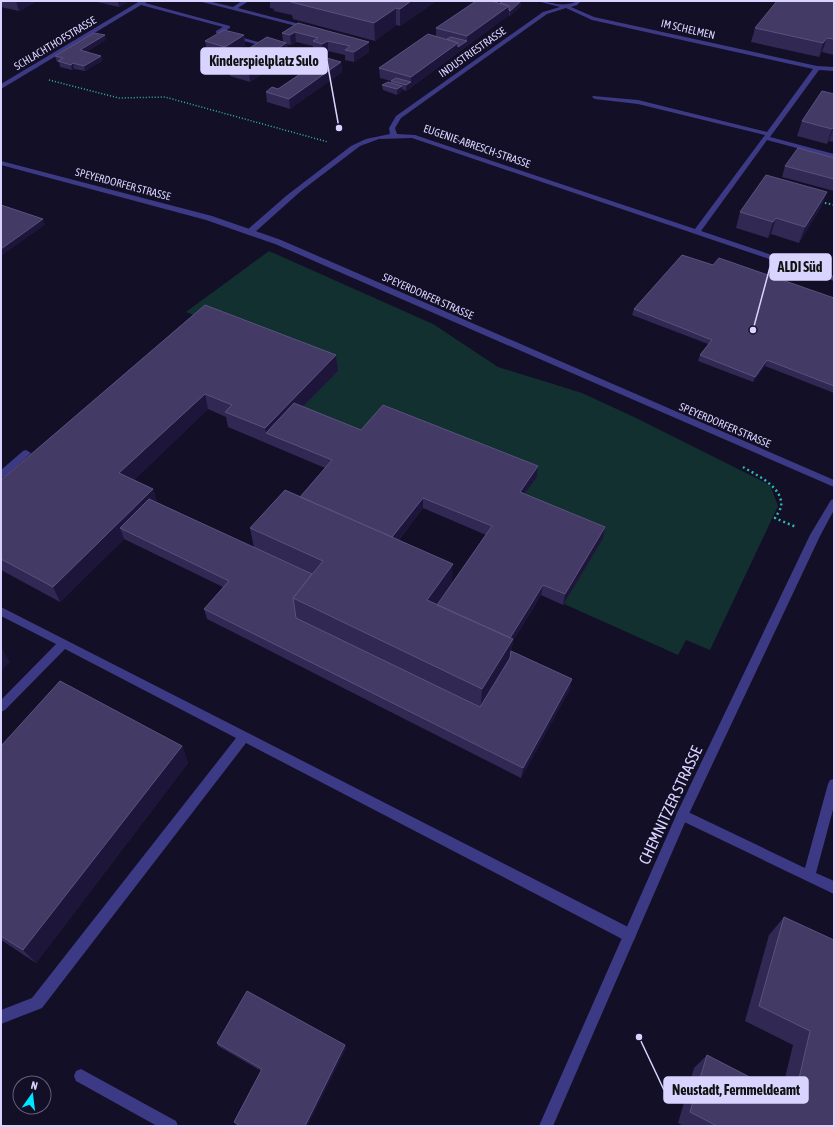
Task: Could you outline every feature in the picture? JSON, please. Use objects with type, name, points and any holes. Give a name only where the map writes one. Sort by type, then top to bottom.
[{"type":"street","points":[[201,1],[311,28]]},
{"type":"street","points":[[234,9],[246,1]]},
{"type":"street","name":"IM SCHELMEN","points":[[540,1],[565,6],[592,18],[817,68],[834,69]]},
{"type":"street","name":"INDUSTRIESTRASSE","points":[[394,135],[392,128],[398,117],[545,13],[576,4],[578,1]]},
{"type":"street","name":"SCHLACHTHOFSTRASSE","points":[[1,87],[142,2],[228,27],[218,32],[329,63]]},
{"type":"street","points":[[696,233],[817,68]]},
{"type":"street","points":[[595,97],[638,102],[767,136],[834,156]]},
{"type":"street","name":"EUGENIE-ABRESCH-STRASSE","points":[[250,232],[283,202],[352,149],[367,140],[394,135],[413,136],[429,140],[696,233],[834,279]]},
{"type":"street","name":"SPEYERDORFER STRASSE","points":[[1,163],[195,214],[250,232],[334,266],[834,484]]},
{"type":"street","points":[[1,475],[26,453]]},
{"type":"street","name":"CHEMNITZER STRASSE","points":[[546,1126],[682,816],[815,535],[834,502]]},
{"type":"street","points":[[1,611],[629,935]]},
{"type":"street","points":[[1,707],[64,643]]},
{"type":"street","points":[[1,1017],[37,1003],[245,736]]},
{"type":"street","points":[[809,876],[834,784]]},
{"type":"street","points":[[682,816],[834,888]]},
{"type":"street","points":[[81,1076],[171,1126]]},
{"type":"path","points":[[23,74],[119,98],[165,98],[352,149]]},
{"type":"path","points":[[819,201],[834,205]]},
{"type":"path","points":[[756,450],[742,468],[772,485],[780,496],[781,507],[775,518],[815,535]]},
{"type":"green space","points":[[269,251],[433,324],[498,367],[582,393],[634,417],[770,485],[778,506],[710,650],[686,640],[678,655],[564,604],[603,538],[296,414],[337,371],[186,312]]},
{"type":"building","points":[[411,1],[400,9],[396,8],[374,23],[291,2]]},
{"type":"building","points":[[476,1],[491,1],[509,6],[467,36],[436,28]]},
{"type":"building","points":[[503,1],[521,1],[510,11],[509,6],[500,3]]},
{"type":"building","points":[[777,1],[834,2],[834,39],[827,38],[823,43],[755,28]]},
{"type":"building","points":[[298,23],[369,42],[354,52],[345,50],[350,46],[328,41],[322,44],[313,41],[318,38],[295,32],[290,35],[282,33]]},
{"type":"building","points":[[224,30],[244,35],[225,47],[205,41]]},
{"type":"building","points":[[94,33],[105,35],[80,50],[101,56],[84,66],[73,63],[71,65],[58,61],[63,58],[55,56]]},
{"type":"building","points":[[428,34],[458,43],[411,77],[379,68]]},
{"type":"building","points":[[267,37],[286,43],[268,55],[248,49]]},
{"type":"building","points":[[451,37],[467,41],[458,47],[458,43],[447,39]]},
{"type":"building","points":[[313,54],[341,62],[289,99],[266,92],[272,87],[278,89],[318,62],[307,59]]},
{"type":"building","points":[[396,78],[411,82],[406,85],[391,81]]},
{"type":"building","points":[[388,82],[402,86],[397,89],[382,85]]},
{"type":"building","points":[[822,91],[834,94],[834,126],[832,129],[802,121]]},
{"type":"building","points":[[798,148],[834,158],[834,179],[785,166]]},
{"type":"building","points":[[766,175],[827,192],[805,227],[776,218],[773,222],[740,212]]},
{"type":"building","points":[[1,205],[43,219],[1,249]]},
{"type":"building","points":[[682,255],[713,265],[719,258],[834,298],[834,386],[767,360],[755,377],[700,355],[712,340],[634,309]]},
{"type":"building","points":[[205,305],[336,355],[265,428],[225,412],[232,405],[205,394],[119,473],[153,489],[53,587],[1,559],[1,480]]},
{"type":"building","points":[[294,403],[361,430],[383,405],[538,466],[520,492],[605,527],[565,594],[543,585],[510,638],[437,605],[492,526],[423,498],[392,537],[300,497],[332,460],[266,433]]},
{"type":"building","points":[[285,490],[453,564],[427,600],[513,639],[482,689],[293,598],[323,561],[250,528]]},
{"type":"building","points":[[149,499],[312,574],[293,598],[296,618],[480,707],[510,658],[511,651],[572,679],[523,768],[204,609],[229,581],[120,528]]},
{"type":"building","points":[[60,681],[182,746],[23,950],[1,936],[1,746]]},
{"type":"building","points":[[784,917],[834,940],[834,1126],[717,1126],[690,1112],[707,1055],[794,1100],[810,1031],[759,1006]]},
{"type":"building","points":[[247,991],[345,1045],[305,1126],[240,1126],[234,1122],[262,1069],[217,1043]]},
{"type":"place","name":"Kinderspielplatz Sulo","points":[[339,128]]},
{"type":"place","name":"ALDI Süd","points":[[753,330]]},
{"type":"place","name":"Neustadt, Fernmeldeamt","points":[[639,1037]]}]
